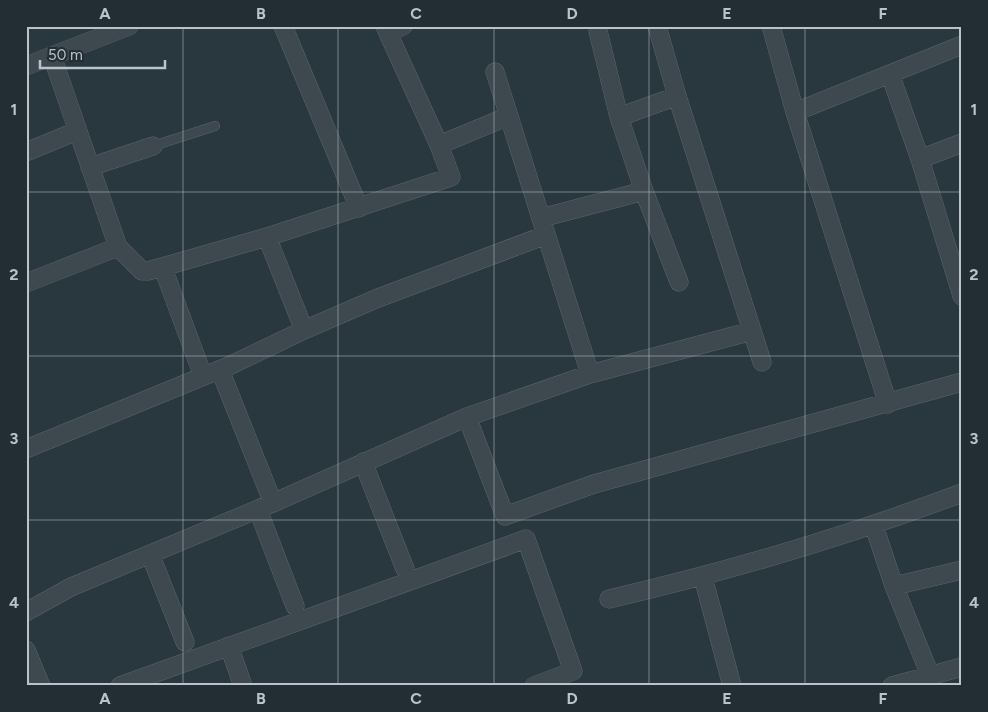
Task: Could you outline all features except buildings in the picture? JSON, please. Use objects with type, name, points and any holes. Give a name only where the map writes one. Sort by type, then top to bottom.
[{"type":"street","points":[[283,26],[360,208]]},
{"type":"street","points":[[657,26],[677,96],[762,362]]},
{"type":"street","points":[[771,26],[795,112],[888,404]]},
{"type":"street","points":[[26,66],[121,28]]},
{"type":"street","points":[[52,56],[118,247],[142,271],[163,268],[267,237],[451,177],[392,28]]},
{"type":"street","points":[[598,31],[619,117],[644,191],[679,282]]},
{"type":"street","points":[[795,112],[962,45]]},
{"type":"street","points":[[495,72],[590,374]]},
{"type":"street","points":[[890,74],[920,159],[962,296]]},
{"type":"street","points":[[619,117],[677,96]]},
{"type":"street","points":[[439,145],[509,116]]},
{"type":"street","points":[[26,152],[77,131]]},
{"type":"street","points":[[920,159],[962,143]]},
{"type":"street","points":[[90,167],[153,146]]},
{"type":"street","points":[[541,218],[644,191]]},
{"type":"street","points":[[26,449],[220,370],[304,330],[378,298],[546,235]]},
{"type":"street","points":[[267,237],[304,330]]},
{"type":"street","points":[[26,283],[118,247]]},
{"type":"street","points":[[163,268],[203,376]]},
{"type":"street","points":[[26,612],[71,587],[265,506],[467,417],[590,374],[752,331]]},
{"type":"street","points":[[220,370],[265,506],[295,606]]},
{"type":"street","points":[[467,417],[505,516],[594,484],[962,382]]},
{"type":"street","points":[[363,462],[405,568]]},
{"type":"street","points":[[609,599],[703,578],[874,526],[962,493]]},
{"type":"street","points":[[874,526],[894,586],[930,675]]},
{"type":"street","points":[[120,686],[526,539],[573,672],[534,686]]},
{"type":"street","points":[[150,554],[185,642]]},
{"type":"street","points":[[894,586],[962,570]]},
{"type":"street","points":[[703,578],[732,686]]},
{"type":"street","points":[[229,646],[243,686]]},
{"type":"street","points":[[26,650],[40,686]]},
{"type":"street","points":[[892,686],[962,667]]},
{"type":"lane","points":[[153,146],[215,126]]}]
